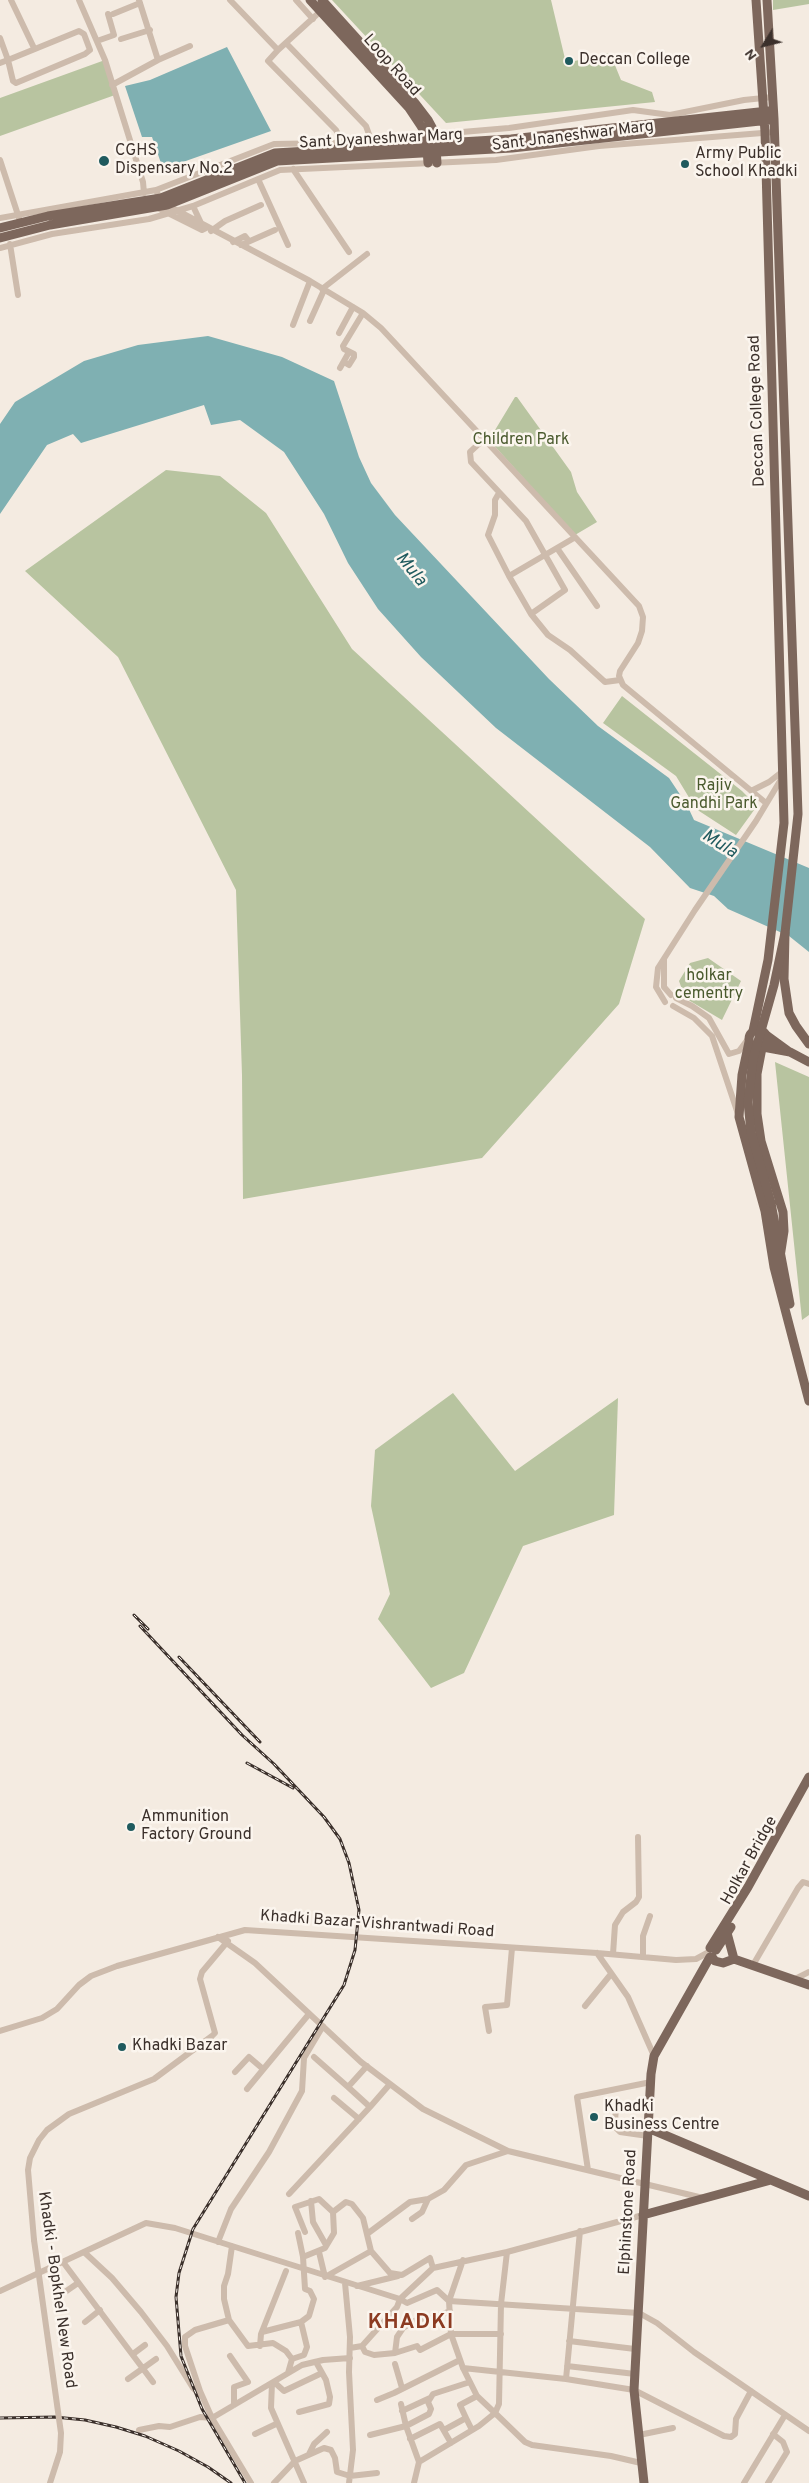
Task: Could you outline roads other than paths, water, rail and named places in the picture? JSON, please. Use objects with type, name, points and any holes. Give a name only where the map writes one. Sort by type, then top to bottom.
[{"type":"main road","name":"Loop Road","points":[[310,0],[323,6],[409,108],[431,143],[432,163]]},
{"type":"main road","name":"Deccan College Road","points":[[753,1031],[768,960],[784,823],[765,132],[756,0]]},
{"type":"main road","name":"Deccan College Road","points":[[767,0],[775,132],[798,814],[785,933]]},
{"type":"main road","name":"Sant Dyaneshwar Marg","points":[[153,197],[167,210],[277,161],[431,143],[512,148],[763,115]]},
{"type":"main road","name":"Sant Dyaneshwar Marg","points":[[0,238],[21,228],[153,197],[275,152],[511,139],[657,118],[774,115]]},
{"type":"main road","name":"Sant Dyaneshwar Marg","points":[[0,228],[21,228]]},
{"type":"main road","points":[[785,933],[784,979],[786,1003],[796,1026],[809,1044]]},
{"type":"main road","points":[[785,933],[774,985],[752,1059],[748,1102],[751,1132],[771,1203],[780,1257],[808,1378],[809,1401]]},
{"type":"main road","points":[[808,1378],[774,1267],[766,1211],[739,1117],[742,1075],[753,1031],[761,1030],[790,1052],[809,1062]]},
{"type":"main road","points":[[766,1035],[766,1043],[762,1047],[757,1074],[757,1114],[761,1141],[783,1212],[784,1231],[780,1257]]},
{"type":"main road","points":[[749,1041],[754,1048],[762,1047],[790,1052]]},
{"type":"main road","name":"Elphinstone Road","points":[[644,2483],[634,2390],[649,2108],[654,2056],[809,1777]]},
{"type":"main road","name":"Holkar Bridge","points":[[712,1953],[727,1933],[809,1787]]},
{"type":"main road","points":[[727,1933],[731,1960]]},
{"type":"main road","points":[[712,1953],[715,1961],[724,1962],[731,1960],[809,1986]]},
{"type":"main road","points":[[648,2132],[809,2196]]},
{"type":"main road","points":[[644,2215],[772,2180]]},
{"type":"street","points":[[11,0],[34,48]]},
{"type":"street","points":[[79,0],[97,41],[142,182],[153,197]]},
{"type":"street","points":[[230,0],[278,50]]},
{"type":"street","points":[[296,0],[313,19]]},
{"type":"street","points":[[97,41],[114,35],[110,14],[139,2],[150,30],[158,60]]},
{"type":"street","points":[[323,6],[313,19],[270,58],[270,64],[336,130],[342,142]]},
{"type":"street","points":[[121,39],[150,30]]},
{"type":"street","points":[[0,38],[8,60],[13,81],[16,83],[85,54],[90,50],[84,34],[79,31],[34,48],[8,60],[0,63]]},
{"type":"street","points":[[286,43],[366,126],[371,140]]},
{"type":"street","points":[[112,85],[158,60],[190,46]]},
{"type":"street","name":"Sant Jnaneshwar Marg","points":[[21,228],[153,197],[266,146],[284,143],[371,140],[431,143],[509,128],[633,110],[657,118],[773,97]]},
{"type":"street","name":"Sant Jnaneshwar Marg","points":[[179,211],[273,172],[293,169],[513,159],[599,146],[775,132]]},
{"type":"street","points":[[0,160],[21,228]]},
{"type":"street","points":[[293,169],[349,252]]},
{"type":"street","points":[[258,179],[288,245]]},
{"type":"street","points":[[167,210],[202,230],[261,205]]},
{"type":"street","points":[[194,206],[206,227]]},
{"type":"street","points":[[0,218],[21,228],[150,219],[167,210],[179,211],[233,242],[323,289],[363,313],[381,328],[574,538],[634,600],[642,612],[643,625],[641,637],[620,671],[620,680],[628,690],[766,803]]},
{"type":"street","points":[[0,248],[10,244],[21,228]]},
{"type":"street","points":[[241,246],[275,230]]},
{"type":"street","points":[[233,242],[245,236],[249,241]]},
{"type":"street","points":[[10,244],[18,295]]},
{"type":"street","points":[[310,321],[323,289],[367,254]]},
{"type":"street","points":[[293,325],[310,282]]},
{"type":"street","points":[[339,333],[353,307]]},
{"type":"street","points":[[342,365],[349,365],[354,357],[343,346],[363,313]]},
{"type":"street","points":[[484,439],[470,452],[469,458],[476,470],[526,521],[565,590],[531,614]]},
{"type":"street","points":[[499,493],[495,500],[495,515],[488,535],[531,614],[548,635],[570,650],[601,679],[609,683],[620,680]]},
{"type":"street","points":[[509,576],[574,538]]},
{"type":"street","points":[[557,548],[597,606]]},
{"type":"street","points":[[751,790],[768,783],[783,773]]},
{"type":"street","points":[[739,1117],[712,1036],[694,1018],[673,1006],[667,1006],[658,993],[655,980],[664,958],[756,821],[783,773]]},
{"type":"street","points":[[768,783],[775,788]]},
{"type":"street","points":[[664,958],[664,987],[676,1002],[673,1006]]},
{"type":"street","points":[[665,1002],[666,998],[673,997],[692,1006],[709,1018],[729,1054],[739,1051],[749,1041]]},
{"type":"street","points":[[613,1954],[615,1925],[623,1912],[636,1902],[639,1897],[638,1837]]},
{"type":"street","points":[[753,1966],[798,1888],[804,1882],[809,1884]]},
{"type":"street","points":[[643,1957],[643,1936],[650,1916]]},
{"type":"street","name":"Khadki Bazar-Vishrantwadi Road","points":[[0,2031],[42,2018],[56,2010],[79,1985],[91,1976],[232,1933],[259,1930],[676,1960],[696,1959],[712,1953]]},
{"type":"street","points":[[226,1943],[232,1933]]},
{"type":"street","points":[[218,1937],[255,1962],[367,2066],[423,2108],[508,2151],[705,2198]]},
{"type":"street","name":"Khadki - Bopkhel New Road","points":[[50,2483],[60,2452],[61,2433],[34,2240],[28,2170],[30,2158],[46,2130],[68,2114],[154,2079],[212,2036],[214,2033],[200,1979],[202,1972],[226,1943]]},
{"type":"street","points":[[489,2031],[486,2007],[507,2005],[512,1948]]},
{"type":"street","points":[[597,1953],[628,1997],[654,2056]]},
{"type":"street","points":[[793,1980],[809,1972]]},
{"type":"street","points":[[585,2006],[611,1974]]},
{"type":"street","points":[[247,2088],[309,2014]]},
{"type":"street","points":[[218,2242],[230,2209],[269,2152],[302,2091],[304,2058],[322,2026]]},
{"type":"street","points":[[235,2072],[249,2057],[263,2069]]},
{"type":"street","points":[[314,2057],[370,2107]]},
{"type":"street","points":[[348,2087],[367,2066]]},
{"type":"street","points":[[588,2170],[577,2097],[651,2082]]},
{"type":"street","points":[[289,2194],[390,2084]]},
{"type":"street","points":[[334,2098],[358,2119]]},
{"type":"street","points":[[648,2132],[620,2132],[615,2127],[615,2121],[616,2108],[620,2106],[649,2108]]},
{"type":"street","points":[[367,2234],[410,2202],[428,2199],[444,2190],[466,2165],[508,2151]]},
{"type":"street","points":[[262,2332],[301,2322],[309,2316],[314,2300],[310,2291],[305,2290],[303,2257],[302,2232],[295,2207],[318,2199],[333,2212],[334,2232],[319,2252],[303,2257]]},
{"type":"street","points":[[412,2219],[422,2212],[428,2199]]},
{"type":"street","points":[[311,2201],[313,2222],[326,2245]]},
{"type":"street","points":[[333,2212],[344,2202],[349,2202],[363,2218],[371,2251],[390,2273],[399,2276]]},
{"type":"street","points":[[350,2348],[362,2346],[397,2307],[400,2299],[434,2268],[463,2260],[507,2252],[644,2215]]},
{"type":"street","points":[[0,2291],[146,2224],[175,2228],[325,2277],[400,2299],[407,2303],[437,2290],[450,2301],[639,2313],[657,2323],[694,2352],[809,2431]]},
{"type":"street","points":[[566,2379],[580,2231]]},
{"type":"street","points":[[232,2246],[228,2274],[224,2286],[224,2299],[229,2320],[248,2346],[273,2343],[286,2350],[292,2359]]},
{"type":"street","points":[[325,2277],[371,2251]]},
{"type":"street","points":[[84,2252],[112,2278],[141,2312],[167,2346],[193,2388],[204,2399]]},
{"type":"street","points":[[319,2252],[325,2277]]},
{"type":"street","points":[[419,2462],[472,2430],[495,2413],[499,2404],[501,2304],[507,2252]]},
{"type":"street","points":[[356,2286],[399,2276],[430,2258],[434,2268]]},
{"type":"street","points":[[463,2260],[450,2301],[451,2334],[463,2368],[477,2396],[525,2442],[532,2445],[611,2456],[641,2463]]},
{"type":"street","points":[[63,2262],[153,2382]]},
{"type":"street","points":[[260,2346],[262,2332],[286,2271]]},
{"type":"street","points":[[65,2292],[78,2283]]},
{"type":"street","points":[[345,2283],[350,2348],[353,2450],[349,2479]]},
{"type":"street","points":[[85,2322],[100,2310]]},
{"type":"street","points":[[395,2353],[396,2337],[403,2328],[418,2320],[433,2318],[450,2311]]},
{"type":"street","points":[[229,2320],[201,2327],[185,2337],[187,2355],[212,2418],[251,2483]]},
{"type":"street","points":[[292,2359],[304,2355],[307,2347],[301,2322]]},
{"type":"street","points":[[362,2346],[365,2352],[374,2355],[395,2353],[417,2346],[420,2350],[451,2334],[501,2334]]},
{"type":"street","points":[[569,2341],[635,2349]]},
{"type":"street","points":[[133,2354],[145,2345]]},
{"type":"street","points":[[230,2356],[248,2382],[234,2387],[234,2405]]},
{"type":"street","points":[[139,2430],[159,2426],[170,2427],[200,2417],[212,2418],[302,2365],[350,2358]]},
{"type":"street","points":[[128,2379],[156,2359]]},
{"type":"street","points":[[287,2374],[292,2359]]},
{"type":"street","points":[[377,2400],[460,2360]]},
{"type":"street","points":[[299,2412],[329,2404],[330,2397],[316,2362]]},
{"type":"street","points":[[394,2364],[402,2388]]},
{"type":"street","points":[[567,2366],[635,2374]]},
{"type":"street","points":[[463,2368],[566,2379],[634,2390],[724,2436],[731,2437],[735,2434],[736,2419],[751,2391]]},
{"type":"street","points":[[273,2383],[284,2391],[322,2373]]},
{"type":"street","points":[[414,2483],[419,2462],[410,2439],[402,2407],[430,2398],[440,2391],[470,2382]]},
{"type":"street","points":[[273,2383],[269,2398],[276,2424],[304,2483]]},
{"type":"street","points":[[472,2430],[460,2405],[477,2396]]},
{"type":"street","points":[[370,2435],[406,2426],[429,2414],[430,2398]]},
{"type":"street","points":[[744,2483],[785,2415]]},
{"type":"street","points":[[444,2430],[466,2418]]},
{"type":"street","points":[[255,2434],[276,2424]]},
{"type":"street","points":[[410,2439],[440,2424],[451,2443]]},
{"type":"street","points":[[638,2435],[673,2428]]},
{"type":"street","points":[[309,2454],[314,2444],[326,2432]]},
{"type":"street","points":[[768,2483],[787,2452],[783,2442],[773,2434]]},
{"type":"street","points":[[274,2483],[295,2461],[324,2448],[331,2450],[335,2458],[336,2472],[349,2479],[377,2473]]},
{"type":"street","points":[[280,2476],[286,2483]]},
{"type":"water","points":[[227,47],[271,131],[163,169],[152,137],[142,137],[125,86],[150,80]]},
{"type":"water","name":"Mula","points":[[208,336],[282,357],[334,381],[359,457],[371,483],[395,515],[549,679],[598,726],[669,778],[687,805],[694,820],[809,868],[809,952],[789,936],[728,909],[714,896],[690,888],[650,847],[496,728],[421,657],[378,609],[348,563],[324,514],[284,452],[240,420],[211,425],[204,405],[81,443],[73,434],[47,445],[0,514],[0,424],[15,402],[84,361],[138,345]]},
{"type":"railway","points":[[134,1615],[148,1629]]},
{"type":"railway","points":[[140,1626],[242,1735],[274,1764],[324,1817],[340,1839],[349,1863],[359,1910],[355,1950],[344,1985],[193,2229],[179,2273],[176,2297],[181,2356],[202,2409],[245,2483]]},
{"type":"railway","points":[[179,1657],[260,1742]]},
{"type":"railway","points":[[247,1763],[293,1788]]},
{"type":"railway","points":[[0,2418],[55,2417],[85,2420],[116,2427],[145,2436],[179,2451],[208,2467],[231,2483]]},
{"type":"place","name":"Deccan College","points":[[569,61]]},
{"type":"place","name":"CGHS Dispensary No.2","points":[[104,161]]},
{"type":"place","name":"Army Public School Khadki","points":[[685,164]]},
{"type":"place","name":"Ammunition Factory Ground","points":[[131,1827]]},
{"type":"place","name":"Khadki Bazar","points":[[122,2047]]},
{"type":"place","name":"Khadki Business Centre","points":[[594,2117]]},
{"type":"district","name":"KHADKI","points":[[411,2324]]},
{"type":"park label","name":"Children Park","points":[[521,441]]},
{"type":"park label","name":"Rajiv Gandhi Park","points":[[714,796]]},
{"type":"park label","name":"holkar cementry","points":[[709,986]]}]
